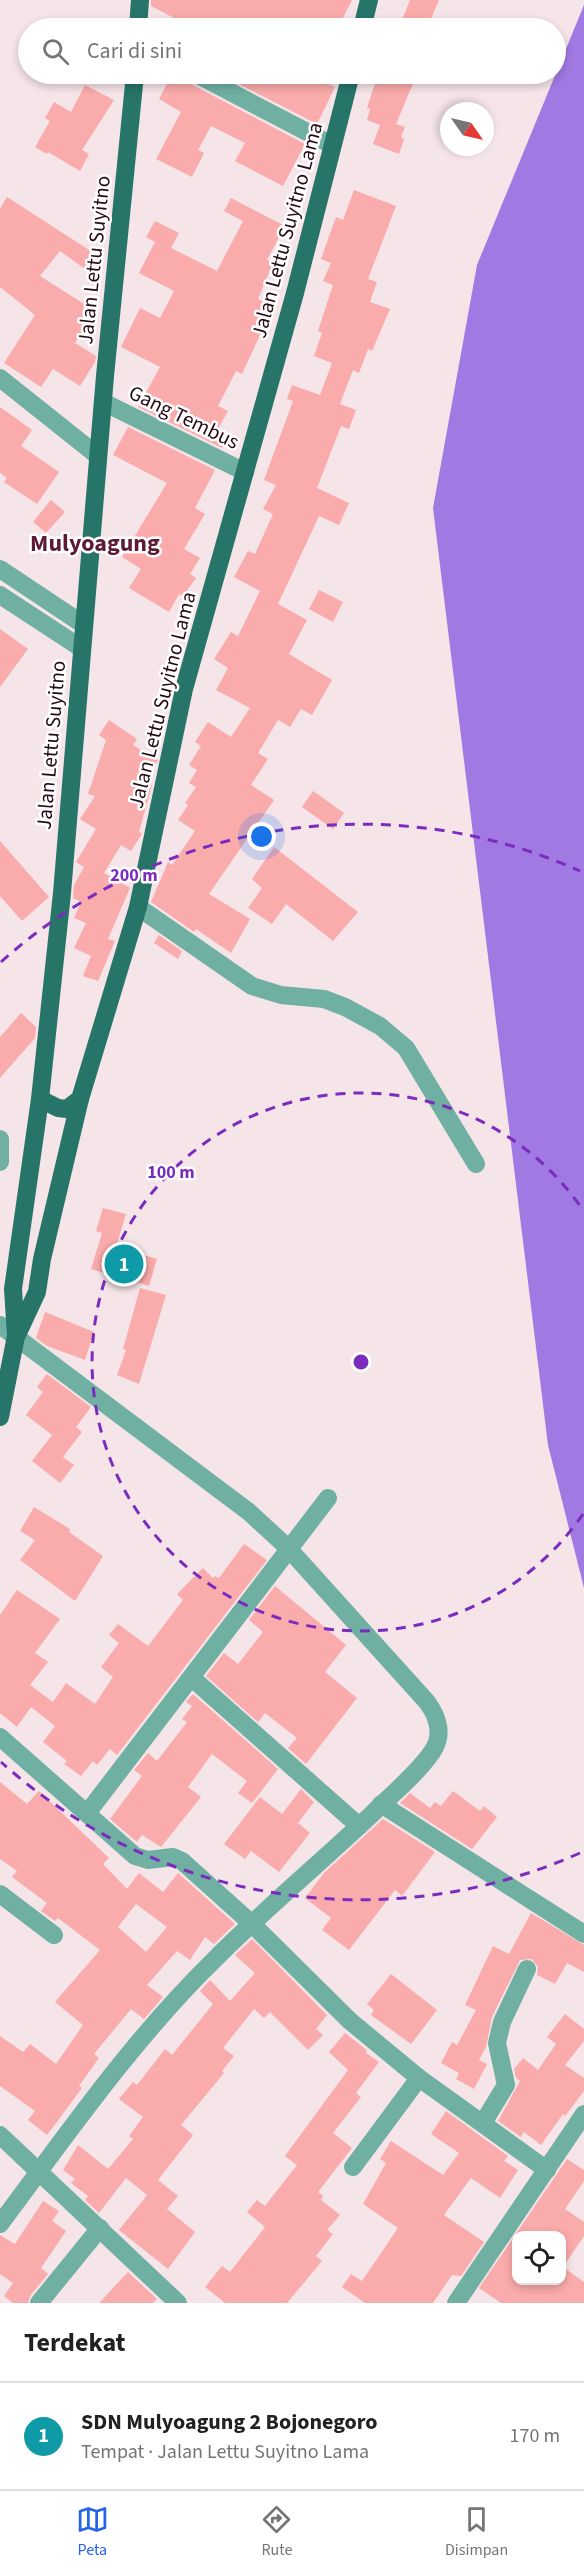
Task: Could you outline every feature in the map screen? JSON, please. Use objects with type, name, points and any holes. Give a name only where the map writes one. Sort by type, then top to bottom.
[{"type":"main road","points":[[139,18],[140,0]]},
{"type":"main road","points":[[364,18],[369,0]]},
{"type":"main road","name":"Jalan Lettu Suyitno","points":[[0,1417],[3,1392],[16,1336],[14,1288],[40,1098],[62,893],[98,456],[134,84]]},
{"type":"main road","name":"Jalan Lettu Suyitno Lama","points":[[16,1336],[37,1292],[42,1259],[80,1099],[138,908],[183,695],[348,84]]},
{"type":"main road","points":[[40,1098],[51,1105],[67,1109],[80,1099]]},
{"type":"street","points":[[215,84],[332,145]]},
{"type":"street","points":[[0,378],[98,456]]},
{"type":"street","name":"Gang Tembus","points":[[103,402],[245,472]]},
{"type":"street","points":[[0,569],[84,625]]},
{"type":"street","points":[[0,595],[81,648]]},
{"type":"street","points":[[138,908],[252,986],[281,994],[324,999],[345,1007],[380,1026],[406,1048],[476,1164]]},
{"type":"street","points":[[0,1139],[0,1162]]},
{"type":"street","points":[[0,1325],[249,1512],[288,1548],[427,1702],[436,1717],[439,1731],[432,1752],[359,1826],[252,1923],[151,2025],[0,2224]]},
{"type":"street","points":[[88,1812],[328,1498]]},
{"type":"street","points":[[192,1678],[359,1826]]},
{"type":"street","points":[[0,1737],[88,1812],[135,1856],[148,1860],[173,1857],[182,1861],[252,1923],[321,1995],[419,2078],[547,2170]]},
{"type":"street","points":[[381,1804],[584,1934]]},
{"type":"street","points":[[0,1894],[54,1935]]},
{"type":"street","points":[[483,2123],[506,2085],[497,2043],[502,2022],[527,1969]]},
{"type":"street","points":[[353,2167],[419,2078]]},
{"type":"street","points":[[465,2300],[584,2114]]},
{"type":"street","points":[[0,2135],[178,2303]]},
{"type":"street","points":[[39,2303],[100,2228]]},
{"type":"shaded area","points":[[584,5],[584,1588],[548,1445],[433,508],[477,265],[551,84],[566,84],[566,49]]},
{"type":"building","points":[[151,0],[352,0],[343,18],[174,18],[151,6]]},
{"type":"building","points":[[410,0],[439,0],[431,18],[403,18]]},
{"type":"building","points":[[167,84],[191,84],[305,144],[283,186],[235,161],[245,143],[211,126],[198,150],[204,153],[192,177],[156,159],[181,112],[159,99]]},
{"type":"building","points":[[239,84],[329,84],[335,87],[318,122],[315,123]]},
{"type":"building","points":[[375,84],[413,84],[396,124],[405,127],[399,154],[373,144],[380,125],[367,120],[370,109],[367,108]]},
{"type":"building","points":[[85,85],[114,100],[82,150],[89,154],[80,171],[35,147],[50,121],[45,118],[54,102],[71,112]]},
{"type":"building","points":[[354,190],[396,206],[368,279],[377,282],[370,302],[390,309],[372,351],[368,349],[359,373],[353,370],[340,404],[356,410],[349,429],[341,426],[317,488],[349,503],[339,525],[319,516],[278,604],[307,620],[289,654],[332,680],[312,715],[301,709],[290,727],[278,720],[258,753],[268,759],[251,785],[274,800],[209,894],[250,919],[231,953],[196,929],[194,932],[151,902],[168,862],[172,865],[195,831],[178,820],[188,805],[185,803],[196,787],[189,783],[197,770],[189,765],[201,746],[195,742],[208,722],[231,737],[250,708],[216,690],[228,668],[214,659],[231,632],[238,636],[260,591],[234,577],[248,551],[255,554],[273,514],[263,509],[276,485],[264,480],[293,401],[287,399],[292,385],[320,395],[332,363],[314,356],[322,333],[318,331],[333,285],[323,281],[331,263],[321,259],[336,217],[343,220]]},
{"type":"building","points":[[7,197],[103,259],[92,274],[60,251],[40,276],[95,311],[75,343],[96,356],[95,362],[80,386],[53,369],[41,387],[4,363],[35,315],[0,287],[0,209]]},
{"type":"building","points":[[231,198],[285,226],[267,260],[273,263],[258,299],[273,307],[242,374],[236,371],[218,406],[228,411],[218,429],[230,435],[222,448],[138,407],[160,367],[121,347],[140,308],[160,318],[174,291],[139,273],[155,242],[146,237],[155,221],[179,233],[171,248],[217,271],[243,221],[224,211]]},
{"type":"building","points":[[0,407],[32,430],[21,446],[59,472],[37,504],[4,482],[7,478],[0,473]]},
{"type":"building","points":[[128,427],[215,470],[195,508],[205,514],[184,549],[200,558],[190,574],[196,578],[183,596],[179,594],[169,612],[129,588],[141,569],[122,557],[167,483],[113,455]]},
{"type":"building","points":[[51,500],[65,512],[46,533],[33,522]]},
{"type":"building","points":[[319,590],[343,602],[333,622],[309,609]]},
{"type":"building","points":[[0,629],[28,649],[0,687]]},
{"type":"building","points":[[109,720],[137,739],[133,745],[158,760],[147,782],[152,785],[139,832],[142,834],[131,851],[121,845],[104,873],[130,888],[108,939],[115,941],[98,981],[83,976],[91,956],[74,948],[86,923],[74,918],[81,902],[73,898],[74,885],[84,867],[76,862],[96,829],[80,819],[95,796],[88,794],[106,740],[99,735]]},
{"type":"building","points":[[313,791],[344,813],[333,829],[302,807]]},
{"type":"building","points":[[0,841],[49,897],[22,921],[0,896]]},
{"type":"building","points":[[274,847],[358,912],[333,941],[286,904],[272,924],[248,908],[262,888],[252,879]]},
{"type":"building","points":[[159,935],[182,951],[178,959],[154,943]]},
{"type":"building","points":[[21,1013],[36,1027],[35,1038],[0,1078],[0,1037]]},
{"type":"building","points":[[103,1208],[126,1214],[116,1247],[157,1259],[149,1286],[91,1269],[102,1233],[96,1231]]},
{"type":"building","points":[[140,1288],[166,1295],[139,1384],[117,1375],[126,1350],[123,1349]]},
{"type":"building","points":[[45,1312],[94,1332],[85,1360],[47,1346],[36,1338]]},
{"type":"building","points":[[47,1374],[91,1407],[76,1427],[82,1432],[63,1457],[74,1465],[60,1483],[32,1461],[52,1435],[26,1415],[43,1392],[37,1387]]},
{"type":"building","points":[[34,1507],[70,1529],[69,1532],[103,1556],[75,1601],[20,1560],[35,1540],[20,1531]]},
{"type":"building","points":[[244,1544],[267,1560],[117,1755],[110,1749],[97,1765],[93,1761],[81,1776],[64,1764],[67,1761],[43,1742],[55,1726],[31,1707],[17,1727],[0,1713],[0,1615],[17,1590],[60,1619],[35,1653],[48,1662],[30,1685],[53,1702],[66,1683],[95,1704],[113,1677],[101,1667],[119,1643],[109,1635],[118,1624],[148,1646],[183,1600],[177,1594],[203,1568],[213,1578],[215,1576],[219,1578]]},
{"type":"building","points":[[275,1586],[346,1645],[325,1672],[357,1698],[306,1764],[288,1748],[297,1738],[265,1713],[258,1722],[206,1676],[224,1653],[238,1664],[263,1632],[249,1620]]},
{"type":"building","points":[[193,1694],[278,1769],[252,1803],[238,1793],[247,1781],[212,1754],[188,1787],[201,1797],[161,1847],[142,1835],[137,1842],[110,1819],[142,1776],[134,1770],[148,1753],[157,1761],[187,1722],[182,1719],[192,1706],[186,1702]]},
{"type":"building","points":[[0,1782],[27,1804],[39,1791],[109,1858],[103,1864],[127,1889],[139,1873],[163,1892],[178,1873],[235,1924],[214,1944],[205,1937],[190,1960],[177,1951],[147,1985],[163,1997],[144,2019],[131,2009],[94,2054],[99,2058],[79,2086],[82,2088],[47,2135],[28,2120],[35,2111],[0,2086],[0,2036],[23,2052],[30,2044],[56,2064],[83,2025],[55,2002],[100,1950],[58,1918],[55,1921],[41,1911],[47,1903],[12,1877],[17,1871],[0,1859]],"holes":[[[136,1904],[167,1927],[146,1952],[118,1927]]]},
{"type":"building","points":[[301,1789],[314,1802],[298,1823],[310,1833],[279,1872],[251,1851],[245,1859],[224,1844],[260,1797],[282,1814]]},
{"type":"building","points":[[453,1791],[480,1811],[484,1806],[497,1817],[472,1849],[400,1803],[410,1793],[430,1808],[435,1802],[441,1806]]},
{"type":"building","points":[[383,1819],[435,1852],[402,1896],[395,1890],[349,1950],[322,1930],[331,1918],[305,1898],[324,1873]]},
{"type":"building","points":[[531,1913],[584,1945],[584,1972],[567,1963],[555,1984],[537,1975],[538,1967],[532,1959],[520,1960],[492,2017],[486,2047],[479,2060],[487,2064],[474,2089],[456,2079],[459,2073],[441,2063],[452,2042],[457,2045],[476,2010],[465,2005],[493,1946],[509,1954]]},
{"type":"building","points":[[252,1939],[327,2015],[316,2029],[323,2035],[308,2050],[270,2012],[264,2018],[254,2009],[223,2048],[234,2056],[222,2071],[224,2073],[181,2125],[193,2135],[158,2180],[178,2196],[167,2209],[195,2232],[168,2269],[119,2230],[147,2195],[126,2178],[99,2213],[85,2200],[88,2196],[71,2183],[75,2179],[63,2170],[78,2145],[108,2169],[133,2139],[129,2136],[143,2117],[119,2099],[133,2082],[137,2085],[165,2049],[172,2055],[213,2004],[200,1991],[210,1980],[230,2001],[255,1973],[235,1955]]},
{"type":"building","points":[[391,1974],[437,2010],[411,2044],[371,2015],[374,2010],[367,2004]]},
{"type":"building","points":[[565,2014],[584,2029],[584,2041],[565,2065],[584,2078],[584,2091],[565,2116],[563,2114],[541,2145],[524,2132],[521,2137],[498,2121],[520,2081],[516,2078],[514,2069],[523,2058],[538,2070],[556,2044],[547,2037]]},
{"type":"building","points":[[345,2033],[379,2062],[356,2093],[361,2097],[333,2133],[352,2148],[318,2192],[323,2196],[321,2200],[340,2215],[327,2230],[333,2234],[316,2256],[322,2261],[287,2303],[225,2303],[205,2287],[222,2266],[230,2272],[265,2227],[247,2212],[257,2200],[265,2206],[297,2165],[285,2156],[348,2070],[329,2052]]},
{"type":"building","points":[[446,2111],[508,2156],[504,2161],[518,2170],[500,2198],[471,2178],[444,2215],[484,2242],[461,2276],[452,2275],[433,2303],[365,2303],[342,2287],[351,2274],[362,2281],[398,2228],[363,2204],[386,2163],[380,2159],[391,2141],[443,2175],[459,2153],[431,2134]]},
{"type":"building","points":[[567,2159],[584,2170],[584,2181],[565,2209],[584,2222],[584,2236],[566,2263],[566,2231],[518,2231]]},
{"type":"building","points":[[43,2201],[59,2211],[52,2221],[66,2231],[41,2268],[48,2274],[30,2296],[28,2303],[13,2303],[4,2296],[13,2283],[0,2274],[0,2235],[15,2244]]},
{"type":"building","points":[[512,2240],[512,2285],[566,2285],[566,2269],[584,2282],[584,2303],[501,2303],[479,2288]]},
{"type":"building","points":[[128,2272],[157,2299],[153,2303],[99,2303]]},
{"type":"place","name":"SDN Mulyoagung 2 Bojonegoro","points":[[124,1264]]},
{"type":"district","name":"Mulyoagung","points":[[95,543]]}]
